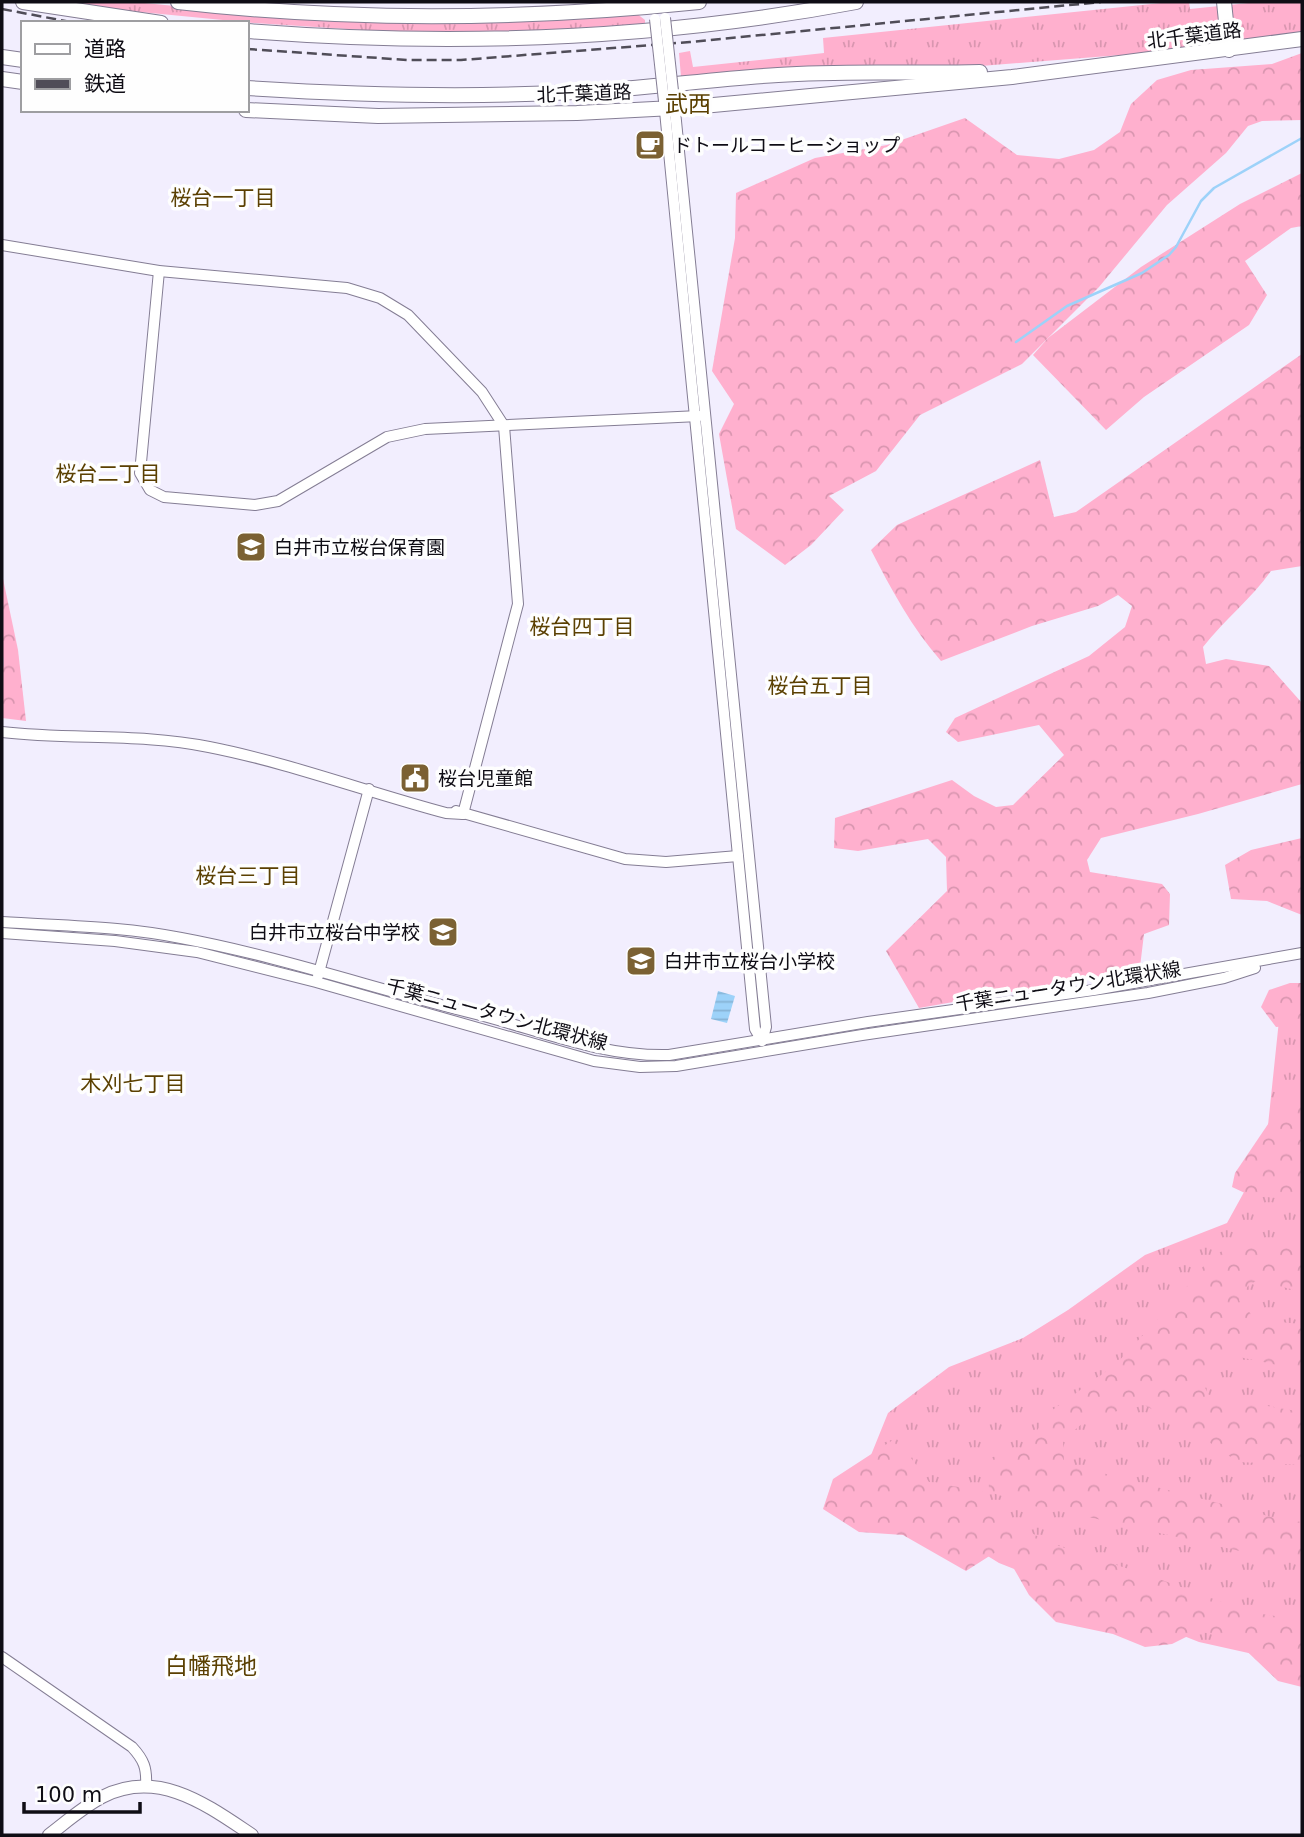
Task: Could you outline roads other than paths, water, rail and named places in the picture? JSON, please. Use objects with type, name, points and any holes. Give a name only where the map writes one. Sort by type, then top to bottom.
[{"type":"highway","points":[[23,2],[148,21]]},
{"type":"highway","points":[[178,2],[311,14],[425,17],[530,16],[659,8],[699,2]]},
{"type":"highway","points":[[248,32],[385,40],[545,38],[646,32],[747,20],[856,2]]},
{"type":"highway","points":[[1224,5],[1229,50]]},
{"type":"highway","name":"北千葉道路","points":[[248,110],[378,116],[577,113],[934,85],[1090,68],[1302,39]]},
{"type":"highway","points":[[2,57],[21,60]]},
{"type":"highway","name":"北千葉道路","points":[[248,88],[390,95],[506,95],[652,87],[834,72],[948,73],[1090,68]]},
{"type":"highway","points":[[2,79],[21,82]]},
{"type":"main road","points":[[49,1835],[100,1798],[114,1792],[146,1786],[162,1787],[189,1795],[252,1835]]},
{"type":"street","points":[[659,8],[766,1027],[762,1041]]},
{"type":"street","points":[[2,245],[159,271],[347,288],[380,298],[408,315],[482,392],[504,426],[518,604],[463,814]]},
{"type":"street","points":[[159,271],[140,473],[145,485],[156,494],[255,505],[278,501],[387,437],[425,429],[700,416]]},
{"type":"street","points":[[700,416],[755,1029],[762,1041]]},
{"type":"street","points":[[2,732],[137,738],[208,746],[369,789],[385,797],[446,813],[463,814],[625,859],[666,862],[738,856]]},
{"type":"street","points":[[318,977],[369,789]]},
{"type":"street","name":"千葉ニュータウン北環状線","points":[[2,922],[115,928],[178,937],[594,1061],[640,1067],[660,1067],[1158,991],[1224,978],[1274,960]]},
{"type":"street","name":"千葉ニュータウン北環状線","points":[[2,933],[171,947],[318,977],[496,1019],[580,1045],[642,1056],[669,1055],[868,1022],[1106,988],[1302,953]]},
{"type":"street","points":[[2,1657],[132,1747],[142,1757],[147,1769],[146,1786]]},
{"type":"water","points":[[718,991],[735,996],[727,1023],[711,1019]]},
{"type":"waterway","points":[[1016,342],[1067,306],[1142,273],[1169,255],[1201,201],[1214,188],[1302,138]]},
{"type":"waterway","points":[[2,658],[2,666]]},
{"type":"railway","points":[[248,49],[408,60],[461,60],[690,42],[1101,2]]},
{"type":"railway","points":[[2,9],[65,21]]},
{"type":"place","name":"ドトールコーヒーショップ","points":[[650,145]]},
{"type":"place","name":"白井市立桜台保育園","points":[[251,547]]},
{"type":"place","name":"桜台児童館","points":[[415,778]]},
{"type":"place","name":"白井市立桜台中学校","points":[[443,932]]},
{"type":"place","name":"白井市立桜台小学校","points":[[641,961]]},
{"type":"district","name":"武西","points":[[688,104]]},
{"type":"district","name":"桜台一丁目","points":[[223,198]]},
{"type":"district","name":"桜台二丁目","points":[[108,474]]},
{"type":"district","name":"桜台四丁目","points":[[582,627]]},
{"type":"district","name":"桜台五丁目","points":[[820,686]]},
{"type":"district","name":"桜台三丁目","points":[[248,876]]},
{"type":"district","name":"木刈七丁目","points":[[133,1084]]},
{"type":"district","name":"白幡飛地","points":[[211,1666]]}]
